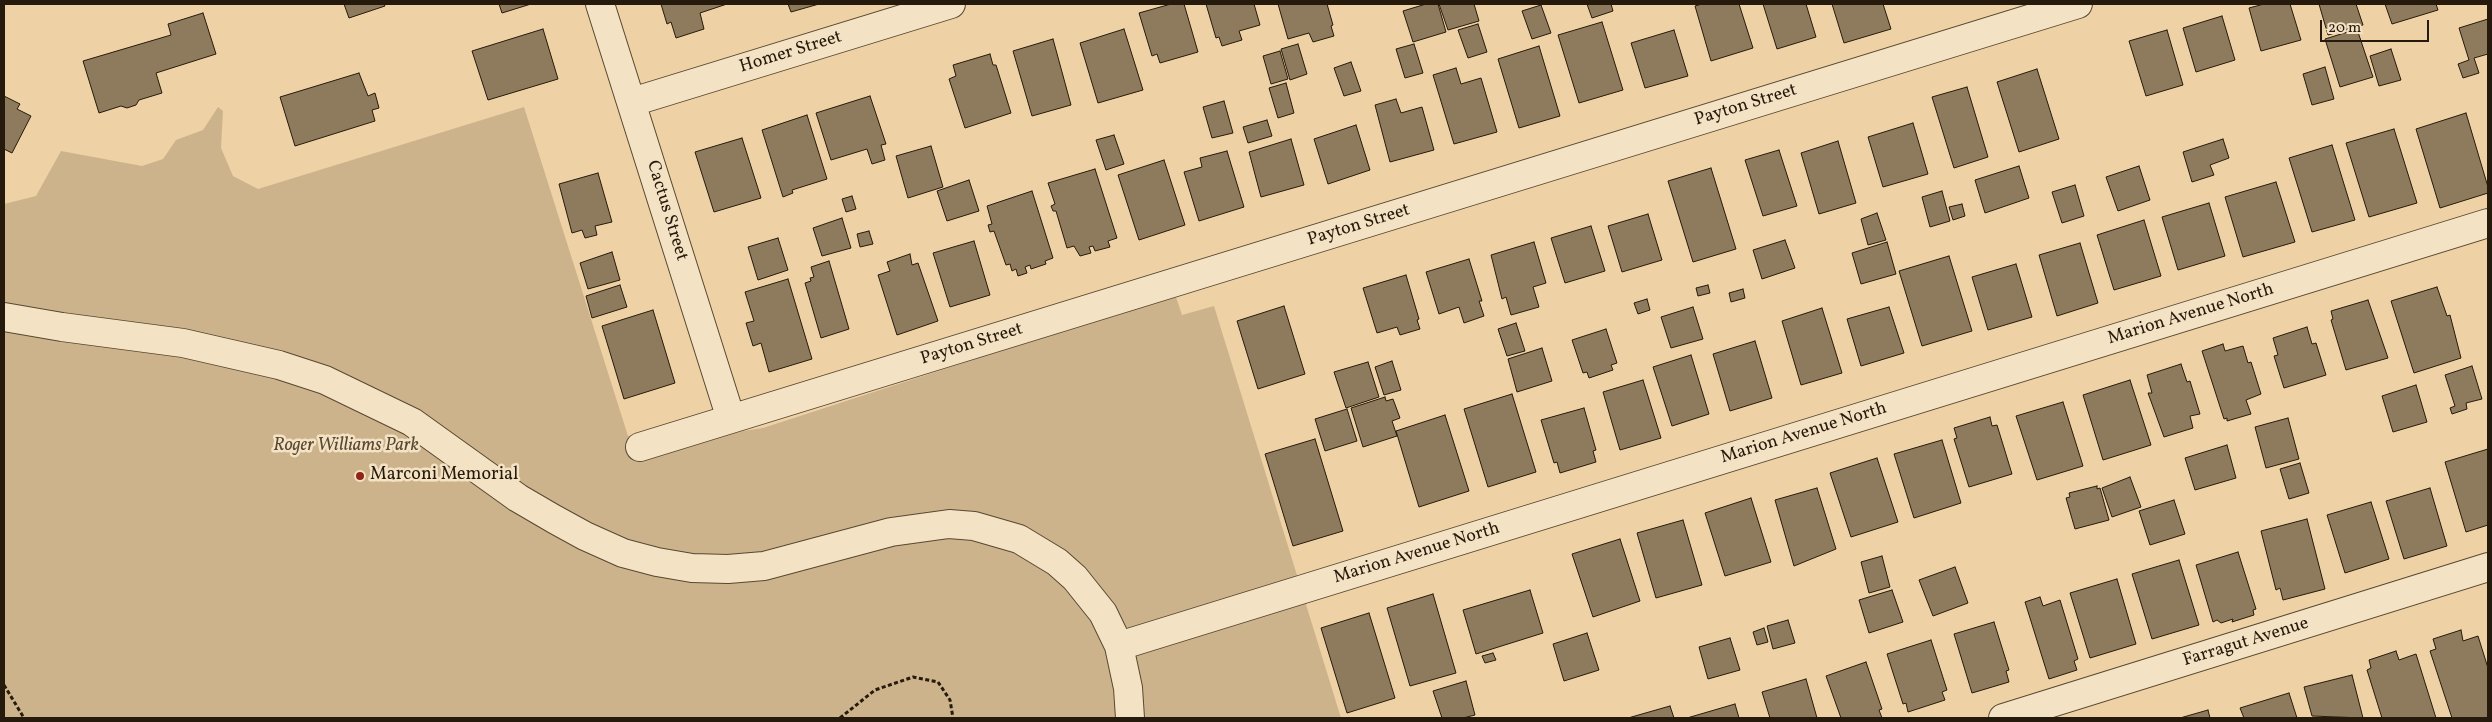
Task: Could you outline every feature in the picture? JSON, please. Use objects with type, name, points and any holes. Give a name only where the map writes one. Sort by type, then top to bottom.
[{"type":"street","name":"Cactus Street","points":[[600,4],[731,419]]},
{"type":"street","name":"Homer Street","points":[[632,102],[951,4]]},
{"type":"street","name":"Payton Street","points":[[640,447],[2078,4]]},
{"type":"street","name":"Marion Avenue North","points":[[1119,646],[2488,223]]},
{"type":"street","points":[[4,317],[62,327],[183,343],[278,365],[325,380],[412,422],[518,498],[585,536],[623,552],[657,562],[692,568],[728,569],[788,561],[865,538],[924,526],[949,524],[997,531],[1038,548],[1075,578],[1102,613],[1119,646],[1128,688],[1130,718]]},
{"type":"street","name":"Farragut Avenue","points":[[2003,718],[2488,567]]},
{"type":"path","points":[[840,718],[875,690],[913,677],[938,682],[950,700],[953,718]]},
{"type":"path","points":[[4,685],[24,718]]},
{"type":"green space","name":"Roger Williams Park","points":[[218,107],[223,111],[221,148],[233,176],[258,189],[524,107],[628,436],[683,449],[743,431],[763,428],[1043,337],[1176,297],[1182,315],[1214,306],[1341,718],[4,718],[4,204],[36,196],[61,151],[142,166],[163,159],[176,140],[203,130]]},
{"type":"building","points":[[344,4],[384,4],[385,6],[349,18]]},
{"type":"building","points":[[499,4],[531,4],[502,13]]},
{"type":"building","points":[[661,4],[727,4],[700,13],[704,29],[676,38],[671,22],[667,24]]},
{"type":"building","points":[[788,4],[819,4],[791,12]]},
{"type":"building","points":[[1171,4],[1184,4],[1198,52],[1160,63],[1157,54],[1152,56],[1139,13]]},
{"type":"building","points":[[1206,4],[1254,4],[1260,25],[1239,31],[1242,40],[1222,46],[1219,37],[1216,38]]},
{"type":"building","points":[[1278,4],[1327,4],[1334,36],[1313,42],[1309,33],[1288,39]]},
{"type":"building","points":[[1426,4],[1438,4],[1446,32],[1413,42],[1403,11]]},
{"type":"building","points":[[1439,4],[1474,4],[1479,21],[1448,30]]},
{"type":"building","points":[[1587,4],[1611,4],[1613,11],[1592,18]]},
{"type":"building","points":[[1702,4],[1739,4],[1753,48],[1711,61],[1695,6]]},
{"type":"building","points":[[1763,4],[1806,4],[1816,37],[1777,49]]},
{"type":"building","points":[[1832,4],[1883,4],[1891,29],[1844,43]]},
{"type":"building","points":[[2264,4],[2290,4],[2301,40],[2261,51],[2249,8]]},
{"type":"building","points":[[2319,4],[2356,4],[2363,25],[2328,35]]},
{"type":"building","points":[[2385,4],[2436,4],[2438,10],[2392,24]]},
{"type":"building","points":[[1541,5],[1551,33],[1532,39],[1522,11]]},
{"type":"building","points":[[203,13],[216,54],[156,73],[162,93],[139,100],[136,105],[127,108],[121,106],[99,113],[83,61],[171,35],[168,24]]},
{"type":"building","points":[[2222,16],[2235,60],[2196,72],[2183,28]]},
{"type":"building","points":[[2488,19],[2488,54],[2474,58],[2479,73],[2463,78],[2458,64],[2469,60],[2459,28]]},
{"type":"building","points":[[1602,22],[1623,90],[1579,103],[1558,35]]},
{"type":"building","points":[[1478,24],[1487,52],[1468,58],[1458,30]]},
{"type":"building","points":[[543,29],[558,79],[488,100],[472,51]]},
{"type":"building","points":[[1124,29],[1143,90],[1098,103],[1080,43]]},
{"type":"building","points":[[2357,29],[2373,77],[2340,87],[2325,39]]},
{"type":"building","points":[[1674,30],[1688,76],[1645,88],[1631,43]]},
{"type":"building","points":[[2167,30],[2183,85],[2146,96],[2129,41]]},
{"type":"building","points":[[1053,39],[1071,105],[1032,116],[1013,51]]},
{"type":"building","points":[[1298,44],[1307,74],[1290,80],[1281,49]]},
{"type":"building","points":[[1414,44],[1423,73],[1405,78],[1396,49]]},
{"type":"building","points":[[1539,46],[1560,116],[1519,128],[1498,59]]},
{"type":"building","points":[[2391,49],[2401,80],[2379,86],[2370,56]]},
{"type":"building","points":[[1280,51],[1288,79],[1271,84],[1263,56]]},
{"type":"building","points":[[990,54],[993,65],[996,65],[1011,113],[965,128],[949,79],[956,76],[953,65]]},
{"type":"building","points":[[1351,62],[1361,91],[1344,96],[1334,68]]},
{"type":"building","points":[[2325,67],[2334,99],[2312,105],[2303,74]]},
{"type":"building","points":[[1456,68],[1461,84],[1481,78],[1497,132],[1454,144],[1433,75]]},
{"type":"building","points":[[2037,69],[2059,139],[2019,152],[1997,82]]},
{"type":"building","points":[[359,73],[368,96],[375,93],[379,108],[372,110],[375,121],[295,146],[280,97]]},
{"type":"building","points":[[1286,83],[1294,113],[1278,118],[1269,88]]},
{"type":"building","points":[[1967,87],[1988,157],[1954,168],[1932,97]]},
{"type":"building","points":[[4,96],[20,104],[17,109],[31,116],[12,153],[4,149]]},
{"type":"building","points":[[870,96],[886,144],[881,145],[885,160],[872,164],[867,149],[831,160],[816,113]]},
{"type":"building","points":[[1396,99],[1401,113],[1422,107],[1434,150],[1390,162],[1375,105]]},
{"type":"building","points":[[1224,101],[1233,133],[1212,138],[1203,107]]},
{"type":"building","points":[[2466,113],[2488,187],[2488,193],[2440,208],[2416,129]]},
{"type":"building","points":[[807,115],[827,179],[792,190],[793,193],[783,197],[762,130]]},
{"type":"building","points":[[1267,120],[1272,136],[1248,143],[1243,127]]},
{"type":"building","points":[[1913,123],[1928,174],[1883,187],[1868,137]]},
{"type":"building","points":[[1356,125],[1370,170],[1328,184],[1314,139]]},
{"type":"building","points":[[2394,129],[2417,203],[2369,217],[2346,143]]},
{"type":"building","points":[[1114,135],[1124,164],[1106,170],[1096,140]]},
{"type":"building","points":[[742,138],[761,198],[714,212],[695,152]]},
{"type":"building","points":[[1291,139],[1304,185],[1261,197],[1249,152]]},
{"type":"building","points":[[2223,139],[2229,158],[2210,165],[2214,175],[2192,182],[2183,152]]},
{"type":"building","points":[[1838,141],[1856,203],[1819,214],[1801,153]]},
{"type":"building","points":[[2332,145],[2355,220],[2312,232],[2289,158]]},
{"type":"building","points":[[931,146],[943,187],[908,198],[896,156]]},
{"type":"building","points":[[1779,150],[1797,206],[1763,216],[1745,160]]},
{"type":"building","points":[[1227,151],[1244,207],[1199,221],[1184,172],[1202,167],[1200,158]]},
{"type":"building","points":[[1164,160],[1185,225],[1139,240],[1118,175]]},
{"type":"building","points":[[2019,166],[2029,198],[1985,213],[1975,180]]},
{"type":"building","points":[[2139,166],[2150,200],[2118,211],[2106,177]]},
{"type":"building","points":[[1711,168],[1736,249],[1693,262],[1668,181]]},
{"type":"building","points":[[1095,169],[1117,238],[1108,241],[1110,247],[1095,251],[1093,246],[1089,247],[1091,253],[1080,256],[1074,246],[1067,248],[1056,211],[1053,211],[1051,206],[1055,204],[1048,183]]},
{"type":"building","points":[[598,173],[612,222],[595,226],[597,235],[585,238],[582,230],[572,233],[559,184]]},
{"type":"building","points":[[969,180],[979,211],[947,221],[937,191]]},
{"type":"building","points":[[2276,182],[2295,242],[2243,257],[2225,197]]},
{"type":"building","points":[[2075,185],[2084,216],[2062,223],[2052,192]]},
{"type":"building","points":[[1032,191],[1053,258],[1045,261],[1046,264],[1031,269],[1030,265],[1025,267],[1027,273],[1018,276],[1016,269],[1012,271],[1010,264],[1006,265],[994,231],[990,232],[988,225],[992,224],[987,206]]},
{"type":"building","points":[[1942,191],[1950,221],[1930,227],[1922,197]]},
{"type":"building","points":[[852,196],[856,209],[846,212],[842,199]]},
{"type":"building","points":[[2209,203],[2225,256],[2178,270],[2162,217]]},
{"type":"building","points":[[1962,204],[1965,216],[1953,220],[1949,207]]},
{"type":"building","points":[[1877,213],[1886,240],[1868,245],[1861,219]]},
{"type":"building","points":[[1648,214],[1662,260],[1622,272],[1608,226]]},
{"type":"building","points":[[842,218],[851,248],[822,256],[813,228]]},
{"type":"building","points":[[2144,220],[2161,276],[2114,290],[2097,235]]},
{"type":"building","points":[[1591,226],[1605,271],[1565,283],[1551,238]]},
{"type":"building","points":[[869,231],[873,244],[860,247],[857,234]]},
{"type":"building","points":[[778,238],[788,270],[758,280],[748,247]]},
{"type":"building","points":[[1785,240],[1795,268],[1762,279],[1753,250]]},
{"type":"building","points":[[974,241],[990,295],[950,307],[933,253]]},
{"type":"building","points":[[1534,242],[1546,283],[1533,287],[1539,307],[1511,315],[1506,297],[1502,299],[1491,255]]},
{"type":"building","points":[[1887,242],[1896,274],[1861,284],[1852,253]]},
{"type":"building","points":[[2080,243],[2098,303],[2057,316],[2039,255]]},
{"type":"building","points":[[612,252],[620,280],[588,289],[580,263]]},
{"type":"building","points":[[910,254],[912,265],[918,263],[938,321],[897,335],[878,275],[890,271],[887,262]]},
{"type":"building","points":[[1949,256],[1972,331],[1922,346],[1899,271]]},
{"type":"building","points":[[1469,259],[1482,301],[1479,301],[1484,316],[1464,323],[1459,307],[1439,314],[1426,272]]},
{"type":"building","points":[[829,261],[849,329],[821,338],[805,283],[811,281],[810,278],[814,277],[811,267]]},
{"type":"building","points":[[2016,264],[2032,317],[1988,330],[1972,277]]},
{"type":"building","points":[[1406,275],[1419,319],[1417,320],[1420,329],[1400,335],[1397,327],[1377,333],[1363,288]]},
{"type":"building","points":[[788,279],[812,359],[769,372],[761,343],[753,346],[746,323],[754,321],[745,292]]},
{"type":"building","points":[[620,285],[627,307],[592,318],[586,296]]},
{"type":"building","points":[[1708,285],[1710,293],[1698,296],[1696,288]]},
{"type":"building","points":[[2437,287],[2447,316],[2450,315],[2461,358],[2414,373],[2391,301]]},
{"type":"building","points":[[1743,289],[1745,298],[1731,302],[1729,293]]},
{"type":"building","points":[[1647,299],[1650,310],[1638,314],[1634,303]]},
{"type":"building","points":[[2368,300],[2388,358],[2346,370],[2331,320],[2333,319],[2331,311]]},
{"type":"building","points":[[1284,306],[1305,374],[1258,389],[1237,321]]},
{"type":"building","points":[[1693,307],[1703,339],[1671,348],[1661,317]]},
{"type":"building","points":[[1889,307],[1904,353],[1861,366],[1847,319]]},
{"type":"building","points":[[1822,308],[1842,373],[1801,385],[1782,321]]},
{"type":"building","points":[[653,310],[675,383],[624,399],[602,326]]},
{"type":"building","points":[[1516,323],[1525,351],[1507,356],[1498,329]]},
{"type":"building","points":[[2307,327],[2312,344],[2316,343],[2326,375],[2284,388],[2274,356],[2278,355],[2273,338]]},
{"type":"building","points":[[1606,329],[1617,363],[1611,365],[1613,370],[1589,378],[1587,372],[1583,373],[1572,340]]},
{"type":"building","points":[[1755,341],[1772,398],[1730,411],[1713,354]]},
{"type":"building","points":[[2223,344],[2225,351],[2243,346],[2248,363],[2251,362],[2261,394],[2246,400],[2251,414],[2227,421],[2227,418],[2224,419],[2202,351]]},
{"type":"building","points":[[1542,348],[1552,381],[1517,392],[1508,359]]},
{"type":"building","points":[[1691,355],[1709,414],[1672,426],[1653,367]]},
{"type":"building","points":[[1392,361],[1401,390],[1384,395],[1375,367]]},
{"type":"building","points":[[1368,362],[1379,397],[1346,408],[1334,372]]},
{"type":"building","points":[[2181,364],[2187,382],[2190,381],[2200,414],[2190,416],[2193,428],[2164,437],[2148,393],[2152,393],[2147,375]]},
{"type":"building","points":[[2472,366],[2482,399],[2466,403],[2467,409],[2452,414],[2450,408],[2455,406],[2445,375]]},
{"type":"building","points":[[1643,380],[1661,438],[1620,450],[1603,392]]},
{"type":"building","points":[[2130,380],[2151,445],[2103,460],[2083,395]]},
{"type":"building","points":[[2416,385],[2427,422],[2393,432],[2382,396]]},
{"type":"building","points":[[1512,394],[1536,472],[1488,487],[1464,409]]},
{"type":"building","points":[[1385,397],[1386,401],[1393,399],[1400,418],[1392,421],[1397,436],[1363,447],[1351,408]]},
{"type":"building","points":[[2063,402],[2083,466],[2037,480],[2016,416]]},
{"type":"building","points":[[1584,408],[1596,450],[1593,451],[1596,462],[1560,473],[1557,462],[1554,463],[1541,420]]},
{"type":"building","points":[[1347,409],[1357,441],[1325,451],[1315,419]]},
{"type":"building","points":[[1445,415],[1469,491],[1419,507],[1396,431]]},
{"type":"building","points":[[1990,417],[1992,426],[1997,425],[2012,474],[1969,487],[1954,439],[1957,438],[1954,428]]},
{"type":"building","points":[[2288,418],[2299,459],[2266,468],[2255,427]]},
{"type":"building","points":[[1315,439],[1343,531],[1293,546],[1265,454]]},
{"type":"building","points":[[1942,440],[1961,503],[1914,518],[1894,454]]},
{"type":"building","points":[[2227,445],[2236,478],[2195,490],[2185,458]]},
{"type":"building","points":[[2488,449],[2488,525],[2466,532],[2445,462]]},
{"type":"building","points":[[1877,458],[1898,522],[1851,537],[1830,473]]},
{"type":"building","points":[[2300,463],[2309,493],[2289,499],[2280,469]]},
{"type":"building","points":[[2130,477],[2141,507],[2112,517],[2102,488]]},
{"type":"building","points":[[2097,486],[2097,489],[2100,488],[2109,520],[2075,529],[2066,498],[2070,497],[2069,493]]},
{"type":"building","points":[[1817,488],[1836,549],[1794,566],[1775,500]]},
{"type":"building","points":[[2430,488],[2447,546],[2404,559],[2386,501]]},
{"type":"building","points":[[1751,498],[1771,562],[1725,576],[1705,513]]},
{"type":"building","points":[[2174,500],[2185,534],[2150,545],[2139,511]]},
{"type":"building","points":[[2371,502],[2389,559],[2345,573],[2327,515]]},
{"type":"building","points":[[2307,519],[2325,589],[2283,600],[2280,588],[2276,590],[2261,531]]},
{"type":"building","points":[[1683,520],[1702,585],[1656,598],[1637,533]]},
{"type":"building","points":[[1620,539],[1640,601],[1593,617],[1572,554]]},
{"type":"building","points":[[2238,552],[2256,609],[2253,610],[2254,615],[2232,622],[2233,619],[2221,623],[2217,620],[2213,622],[2196,565]]},
{"type":"building","points":[[1882,556],[1890,587],[1869,593],[1861,562]]},
{"type":"building","points":[[2179,560],[2199,625],[2152,639],[2132,574]]},
{"type":"building","points":[[1955,567],[1968,603],[1933,616],[1919,580]]},
{"type":"building","points":[[2117,579],[2136,644],[2090,658],[2070,593]]},
{"type":"building","points":[[1530,590],[1543,633],[1476,654],[1463,610]]},
{"type":"building","points":[[1892,590],[1903,622],[1869,633],[1859,600]]},
{"type":"building","points":[[1433,594],[1456,673],[1410,686],[1387,608]]},
{"type":"building","points":[[2040,597],[2043,606],[2060,600],[2078,659],[2074,661],[2077,670],[2049,679],[2025,602]]},
{"type":"building","points":[[1369,613],[1395,698],[1347,713],[1321,628]]},
{"type":"building","points":[[1788,620],[1795,643],[1773,649],[1767,626]]},
{"type":"building","points":[[1994,622],[2009,670],[2006,671],[2009,682],[1972,693],[1954,634]]},
{"type":"building","points":[[1764,628],[1768,642],[1757,645],[1753,632]]},
{"type":"building","points":[[2461,630],[2463,641],[2478,636],[2488,668],[2488,718],[2452,718],[2430,651],[2436,649],[2433,639]]},
{"type":"building","points":[[1587,633],[1599,670],[1564,681],[1553,644]]},
{"type":"building","points":[[1730,638],[1740,670],[1708,679],[1699,647]]},
{"type":"building","points":[[1931,640],[1947,690],[1942,692],[1945,700],[1908,712],[1906,703],[1903,704],[1887,654]]},
{"type":"building","points":[[2396,651],[2399,660],[2416,654],[2436,718],[2382,718],[2367,670],[2371,668],[2369,660]]},
{"type":"building","points":[[1493,653],[1496,660],[1485,663],[1482,656]]},
{"type":"building","points":[[1866,662],[1882,709],[1879,710],[1882,718],[1841,718],[1826,676]]},
{"type":"building","points":[[2352,675],[2363,718],[2312,716],[2304,687]]},
{"type":"building","points":[[1806,679],[1817,718],[1770,718],[1762,692]]},
{"type":"building","points":[[1466,681],[1475,715],[1463,718],[1442,718],[1433,691]]},
{"type":"building","points":[[2289,693],[2297,718],[2244,718],[2240,708]]},
{"type":"building","points":[[1735,704],[1739,718],[1687,718]]},
{"type":"building","points":[[1670,706],[1674,718],[1628,718]]},
{"type":"building","points":[[2208,710],[2210,718],[2180,718]]},
{"type":"place","name":"Marconi Memorial","points":[[360,476]]}]
